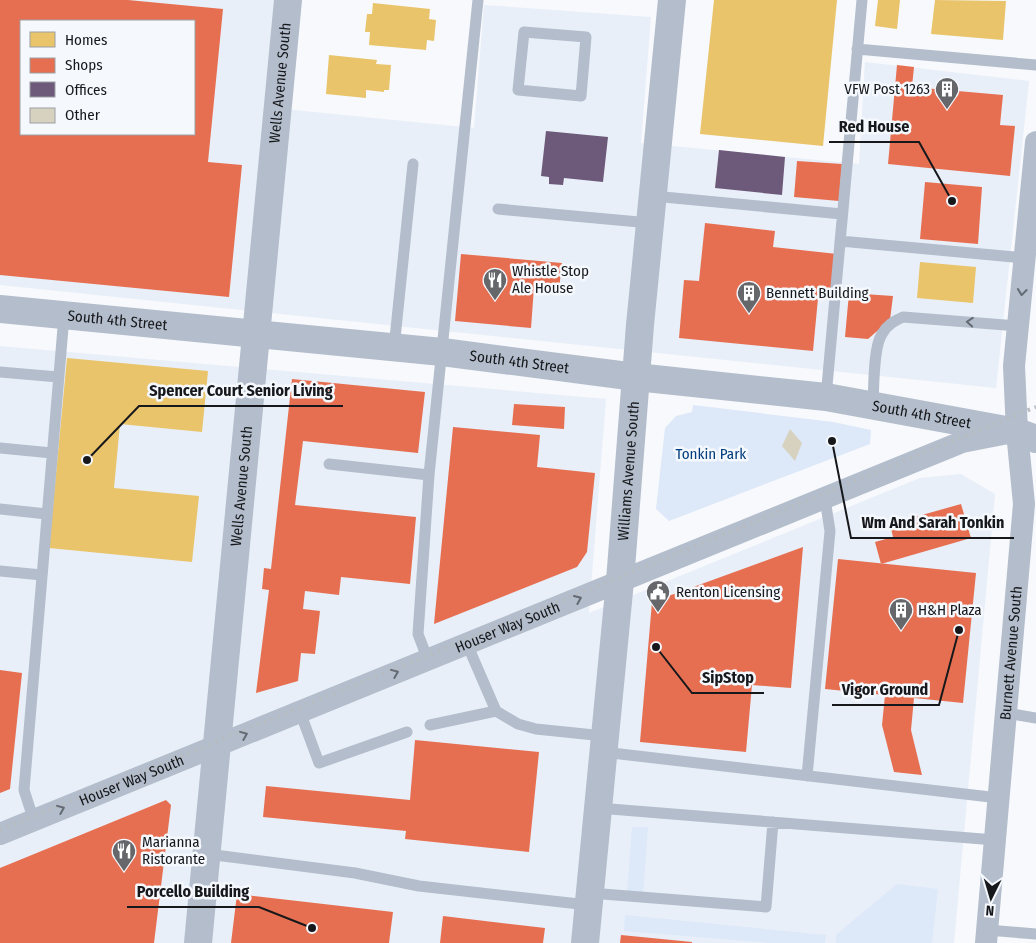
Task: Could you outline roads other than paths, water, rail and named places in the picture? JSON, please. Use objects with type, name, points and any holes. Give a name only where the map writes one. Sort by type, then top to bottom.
[{"type":"street","name":"Wells Avenue South","points":[[198,943],[288,0]]},
{"type":"street","name":"Williams Avenue South","points":[[585,943],[620,581],[636,377],[672,0]]},
{"type":"street","name":"Burnett Avenue South","points":[[986,937],[1024,504],[1026,435],[1014,366],[1031,258],[1036,142]]},
{"type":"street","name":"South 4th Street","points":[[0,309],[442,352],[636,377],[826,397],[1026,435]]},
{"type":"street","points":[[1016,362],[1036,342]]},
{"type":"street","name":"Houser Way South","points":[[0,834],[962,442],[1026,435]]},
{"type":"lane","points":[[428,660],[418,634],[429,475],[478,0]]},
{"type":"lane","points":[[826,397],[862,0]]},
{"type":"lane","points":[[524,32],[586,37],[581,96],[518,90],[524,32]]},
{"type":"lane","points":[[857,49],[1036,65]]},
{"type":"lane","points":[[394,348],[413,164]]},
{"type":"lane","points":[[653,196],[842,214]]},
{"type":"lane","points":[[498,209],[650,223]]},
{"type":"lane","points":[[840,241],[1031,258]]},
{"type":"lane","points":[[34,820],[24,790],[64,315]]},
{"type":"lane","points":[[873,405],[877,349],[881,335],[892,322],[903,317],[1019,326]]},
{"type":"lane","points":[[0,372],[58,378]]},
{"type":"lane","points":[[0,448],[52,453]]},
{"type":"lane","points":[[329,464],[429,475]]},
{"type":"lane","points":[[807,776],[830,531],[825,499]]},
{"type":"lane","points":[[0,509],[47,514]]},
{"type":"lane","points":[[0,571],[42,575]]},
{"type":"lane","points":[[467,644],[496,711],[518,724],[604,744],[807,776],[998,798]]},
{"type":"lane","points":[[430,725],[496,711]]},
{"type":"lane","points":[[300,712],[319,763],[407,732]]},
{"type":"lane","points":[[1006,713],[1036,718]]},
{"type":"lane","points":[[598,808],[995,840]]},
{"type":"lane","points":[[206,854],[355,873],[419,886],[589,899],[766,907],[773,822]]},
{"type":"lane","points":[[986,937],[1036,934]]},
{"type":"railway","points":[[0,830],[1036,407]]},
{"type":"place","name":"VFW Post 1263","points":[[947,110]]},
{"type":"place","name":"Red House","points":[[952,201]]},
{"type":"place","name":"Whistle Stop Ale House","points":[[495,301]]},
{"type":"place","name":"Bennett Building","points":[[749,314]]},
{"type":"place","name":"Wm And Sarah Tonkin","points":[[832,441]]},
{"type":"place","name":"Spencer Court Senior Living","points":[[87,460]]},
{"type":"place","name":"Renton Licensing","points":[[658,613]]},
{"type":"place","name":"Vigor Ground","points":[[959,630]]},
{"type":"place","name":"H&H Plaza","points":[[901,631]]},
{"type":"place","name":"SipStop","points":[[656,647]]},
{"type":"place","name":"Marianna Ristorante","points":[[124,872]]},
{"type":"place","name":"Porcello Building","points":[[312,928]]},
{"type":"park label","name":"Tonkin Park","points":[[711,454]]}]
